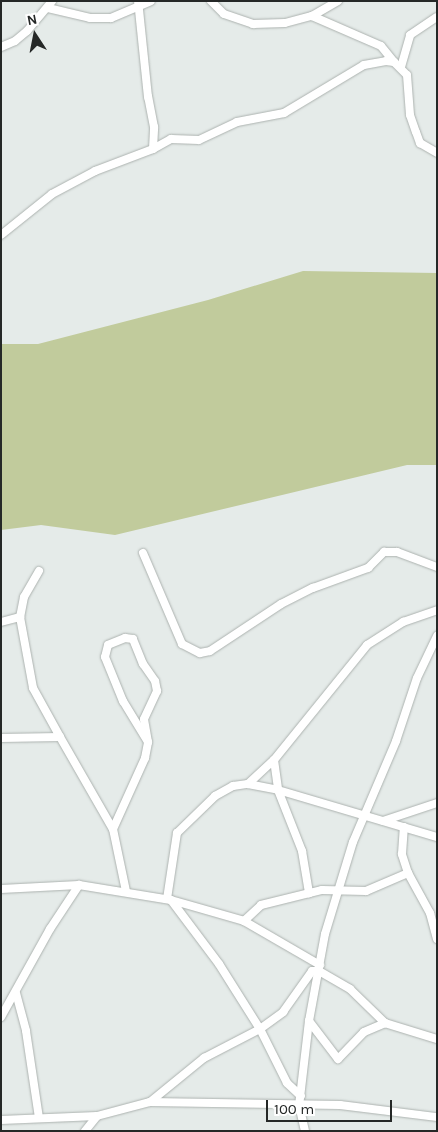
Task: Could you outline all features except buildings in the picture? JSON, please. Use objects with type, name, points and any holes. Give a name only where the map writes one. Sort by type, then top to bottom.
[{"type":"street","points":[[1,47],[15,41],[50,5],[90,18],[111,18],[151,1]]},
{"type":"street","points":[[211,1],[224,14],[253,24],[285,24],[312,16],[338,1]]},
{"type":"street","points":[[138,5],[154,127],[152,149]]},
{"type":"street","points":[[312,16],[381,46],[407,75],[410,115],[420,143],[437,153]]},
{"type":"street","points":[[397,65],[410,35],[437,17]]},
{"type":"street","points":[[1,236],[52,194],[94,171],[152,149],[171,139],[199,140],[246,119],[284,113],[364,65],[397,65]]},
{"type":"street","points":[[143,553],[182,644],[200,653],[210,651],[297,596],[368,568],[384,552],[397,552],[437,567]]},
{"type":"street","points":[[39,571],[24,597],[20,617],[34,688],[60,738],[113,830],[126,891]]},
{"type":"street","points":[[248,784],[274,760],[367,645],[403,622],[437,610]]},
{"type":"street","points":[[1,622],[20,617]]},
{"type":"street","points":[[304,1130],[299,1106],[309,1021],[337,891],[364,817],[396,741],[417,678],[437,636]]},
{"type":"street","points":[[113,830],[145,758],[148,742],[144,719],[157,685],[133,639],[125,638],[108,646],[105,658],[122,701],[148,742]]},
{"type":"street","points":[[1,738],[60,738]]},
{"type":"street","points":[[274,760],[278,790],[302,851],[309,893]]},
{"type":"street","points":[[301,1096],[287,1083],[260,1029],[203,940],[169,899],[177,833],[215,796],[233,786],[248,784],[278,790],[364,817],[437,837]]},
{"type":"street","points":[[382,821],[437,803]]},
{"type":"street","points":[[404,827],[402,854],[408,873],[430,913],[437,939]]},
{"type":"street","points":[[244,921],[261,905],[309,893],[366,891],[408,873]]},
{"type":"street","points":[[1,1017],[50,929],[79,885]]},
{"type":"street","points":[[1,889],[79,885],[126,891],[169,899],[244,921],[320,968],[354,993],[385,1023],[437,1039]]},
{"type":"street","points":[[150,1102],[204,1058],[260,1029],[283,1012],[309,973],[320,968]]},
{"type":"street","points":[[16,993],[26,1031],[39,1118]]},
{"type":"street","points":[[309,1021],[338,1059],[364,1032],[385,1023]]},
{"type":"street","points":[[1,1120],[97,1116],[150,1102],[299,1106],[340,1105],[437,1118]]},
{"type":"street","points":[[85,1131],[97,1116]]},
{"type":"green space","points":[[303,271],[437,273],[437,465],[407,465],[115,535],[41,525],[1,530],[1,344],[38,344],[208,300]]}]
